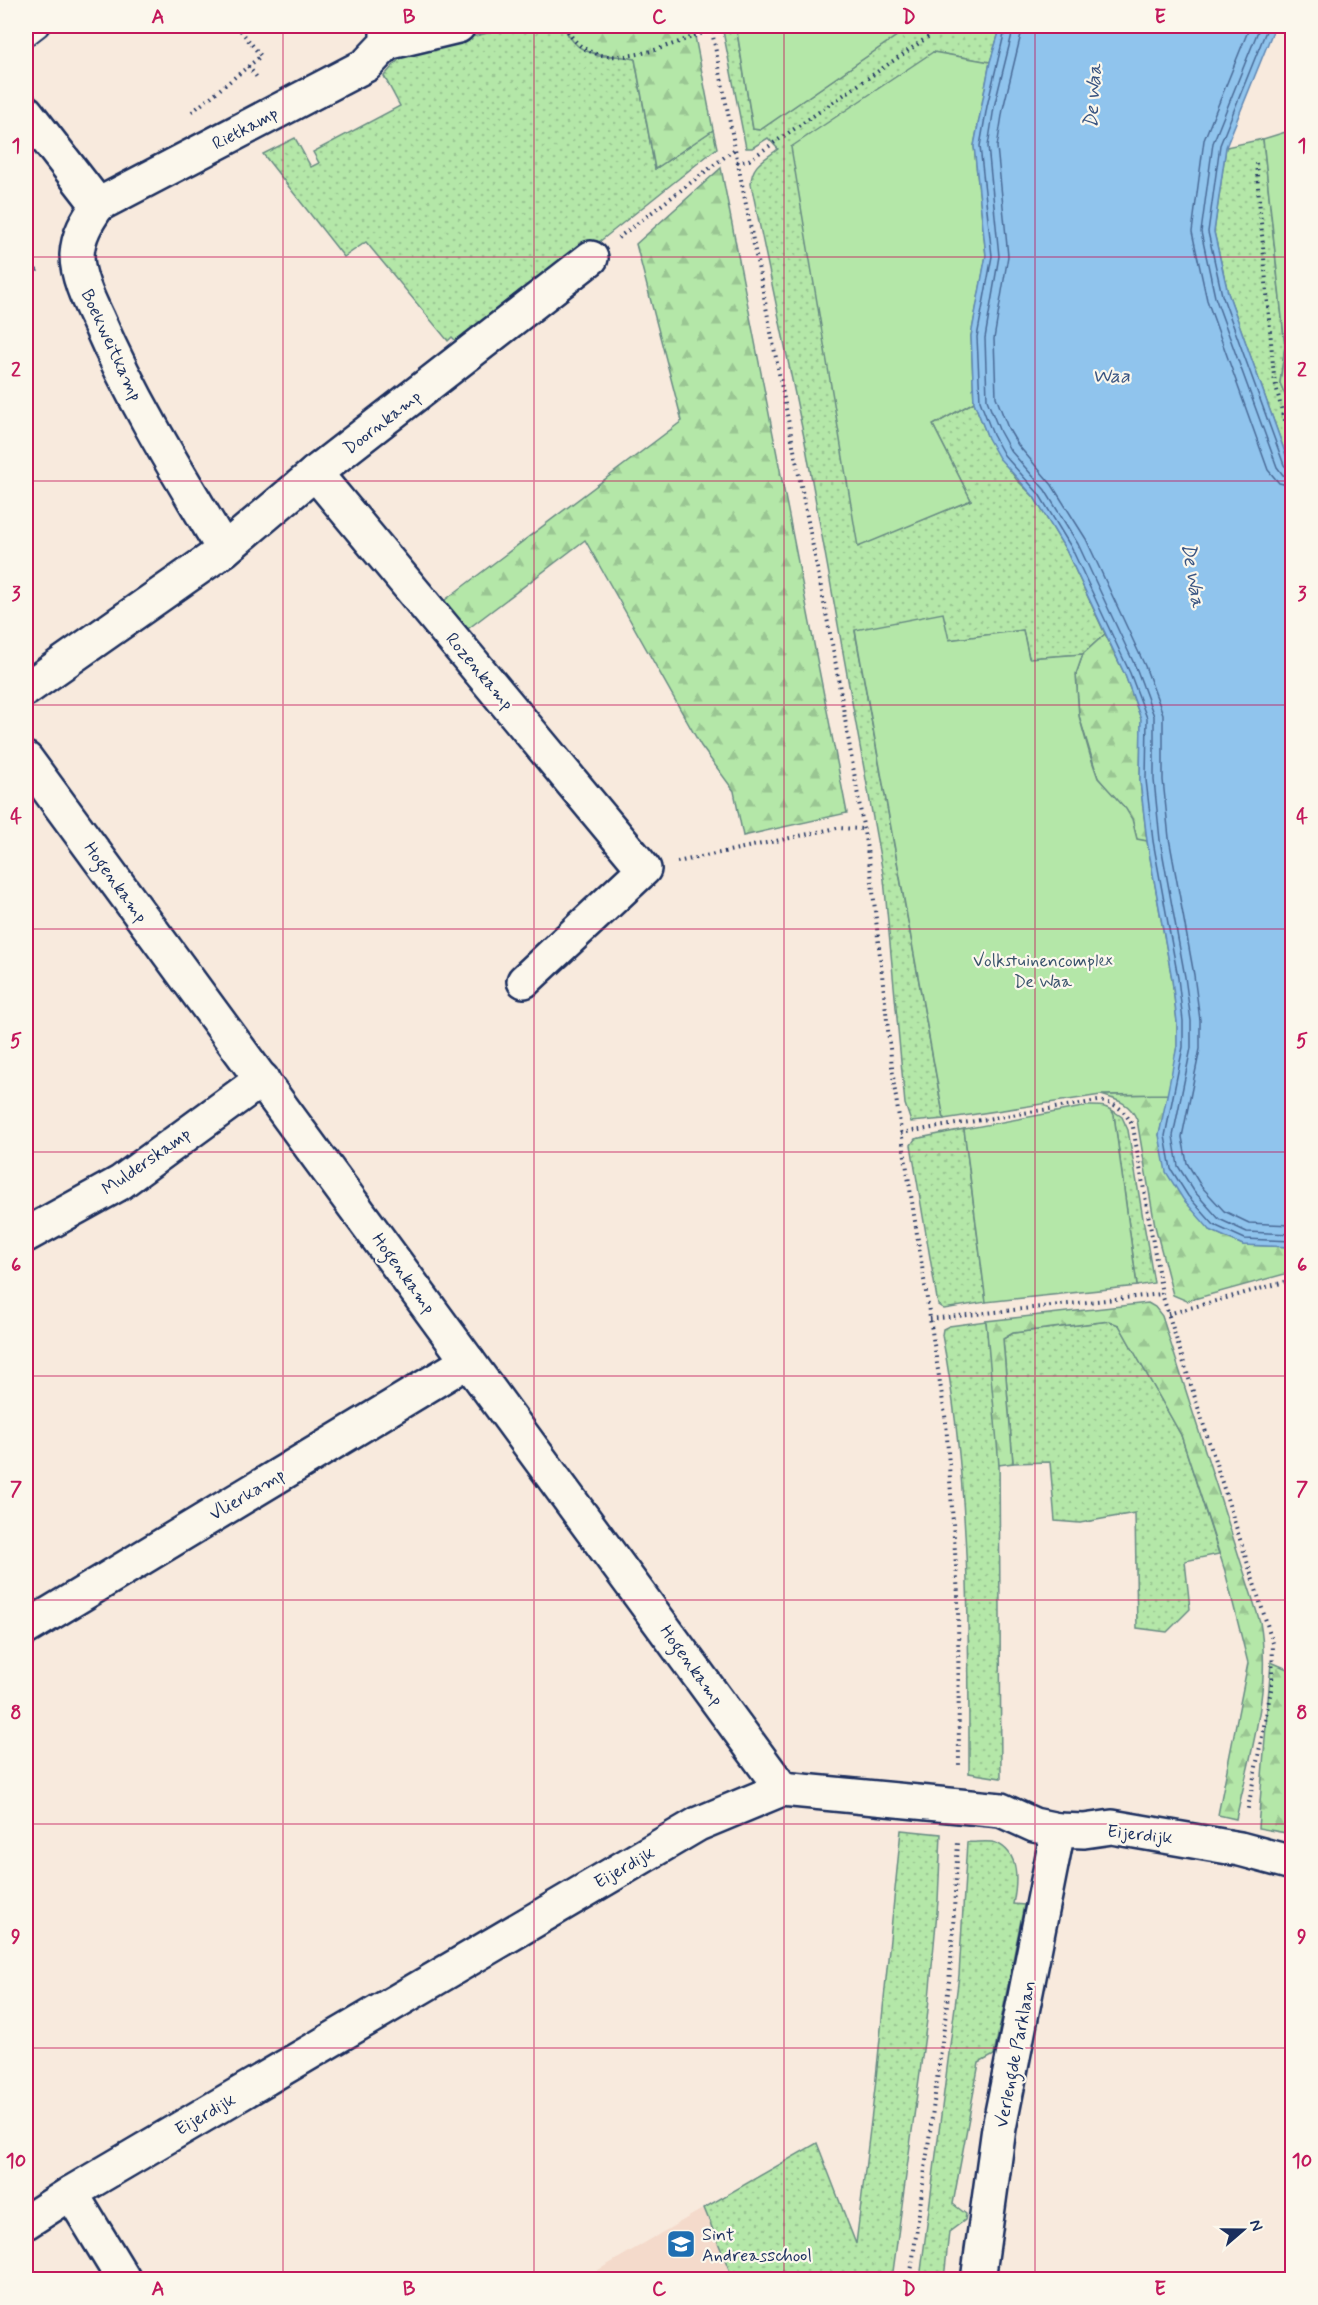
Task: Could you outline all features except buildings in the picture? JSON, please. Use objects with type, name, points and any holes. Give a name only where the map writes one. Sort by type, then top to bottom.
[{"type":"street","name":"Rietkamp","points":[[98,205],[366,64],[387,34],[458,26]]},
{"type":"street","points":[[26,112],[98,205]]},
{"type":"street","name":"Boekweitkamp","points":[[98,205],[81,231],[77,256],[84,288],[115,360],[148,423],[224,550]]},
{"type":"street","name":"Doornkamp","points":[[26,690],[224,550],[315,474],[591,258]]},
{"type":"street","name":"Rozenkamp","points":[[315,474],[644,870]]},
{"type":"street","name":"Hogenkamp","points":[[26,759],[782,1789]]},
{"type":"street","points":[[524,981],[644,870]]},
{"type":"street","name":"Mulderskamp","points":[[26,1235],[120,1183],[262,1079]]},
{"type":"street","name":"Vlierkamp","points":[[26,1628],[468,1361]]},
{"type":"street","name":"Eijerdijk","points":[[26,2222],[71,2193],[698,1824],[782,1789],[1001,1810],[1034,1825],[1058,1830],[1084,1831],[1112,1827],[1240,1849],[1293,1863]]},
{"type":"street","name":"Verlengde Parklaan","points":[[978,2280],[999,2128],[1058,1830]]},
{"type":"street","points":[[71,2193],[124,2280]]},
{"type":"lane","points":[[26,36],[39,26]]},
{"type":"path","points":[[188,115],[261,56],[237,26]]},
{"type":"path","points":[[565,26],[573,41],[598,56],[632,56],[712,28],[834,654],[864,829],[878,927],[894,1085],[946,1422],[957,1584],[959,1806],[951,1961],[910,2280]]},
{"type":"path","points":[[737,162],[748,160],[942,26]]},
{"type":"path","points":[[591,258],[735,149]]},
{"type":"path","points":[[1256,163],[1274,377],[1283,416],[1293,435]]},
{"type":"path","points":[[644,870],[837,828],[864,829]]},
{"type":"path","points":[[901,1133],[1087,1102],[1111,1102],[1127,1114],[1132,1127],[1162,1294],[1273,1643],[1272,1685],[1240,1849]]},
{"type":"path","points":[[1168,1314],[1293,1280]]},
{"type":"path","points":[[930,1319],[1162,1294]]},
{"type":"shaded area","name":"Sint Andreasschool","points":[[704,2208],[733,2279],[583,2279]]},
{"type":"green space","points":[[515,26],[564,26],[569,37],[598,56],[622,56],[635,59],[655,169],[713,130],[717,148],[589,250],[461,346],[452,337],[448,341],[366,242],[344,257],[263,154],[295,138],[311,167],[319,163],[313,152],[400,106],[384,76],[400,58],[408,53]]},
{"type":"green space","points":[[564,26],[693,26],[713,130],[655,169],[635,59],[585,50],[570,37]]},
{"type":"green space","points":[[722,26],[736,26],[753,129],[760,130],[911,26],[1001,26],[990,62],[933,52],[858,546],[971,500],[933,425],[974,402],[988,438],[1016,479],[1034,497],[1066,550],[1105,634],[1083,654],[1029,658],[1023,630],[949,640],[855,631],[944,1119],[911,1122],[905,1104],[884,879],[805,442],[751,184],[756,167],[778,149],[768,138],[752,148],[746,148]]},
{"type":"green space","points":[[736,26],[911,26],[760,130],[753,129]]},
{"type":"green space","points":[[933,52],[990,62],[974,146],[986,256],[971,336],[974,402],[933,425],[971,500],[858,547],[791,147]]},
{"type":"green space","points":[[1292,130],[1292,411],[1280,383],[1285,346],[1263,139]]},
{"type":"green space","points":[[1263,139],[1285,346],[1280,383],[1292,411],[1292,472],[1228,293],[1214,232],[1226,147]]},
{"type":"green space","points":[[721,168],[847,813],[743,836],[734,791],[701,746],[585,540],[465,631],[441,603],[682,421],[636,244]]},
{"type":"green space","name":"Volkstuinencomplex De Waa","points":[[943,613],[949,640],[1023,630],[1029,658],[1083,654],[1076,674],[1079,716],[1090,755],[1098,778],[1132,819],[1137,839],[1147,841],[1172,979],[1177,1022],[1177,1046],[1169,1094],[1101,1095],[944,1119],[855,630]]},
{"type":"green space","points":[[1105,634],[1125,675],[1141,719],[1140,781],[1147,841],[1137,840],[1132,819],[1098,778],[1079,716],[1076,674],[1083,654]]},
{"type":"green space","points":[[1169,1094],[1159,1135],[1210,1230],[1243,1245],[1292,1247],[1292,1272],[1187,1301],[1173,1295],[1155,1226],[1137,1120],[1127,1106],[1101,1095]]},
{"type":"green space","points":[[1088,1106],[1110,1109],[1114,1115],[1137,1286],[986,1302],[964,1129]]},
{"type":"green space","points":[[1112,1110],[1122,1117],[1128,1130],[1154,1283],[1137,1286]]},
{"type":"green space","points":[[964,1129],[986,1302],[944,1309],[938,1305],[911,1145],[915,1139]]},
{"type":"green space","points":[[1148,1303],[1155,1307],[1162,1316],[1260,1622],[1263,1672],[1258,1722],[1236,1819],[1218,1815],[1248,1663],[1225,1571],[1181,1435],[1119,1325],[1109,1321],[1013,1333],[1003,1339],[1013,1463],[999,1465],[986,1321]]},
{"type":"green space","points":[[986,1321],[999,1450],[1001,1778],[969,1773],[968,1608],[963,1498],[951,1389],[942,1335],[943,1329],[949,1326]]},
{"type":"green space","points":[[1109,1321],[1119,1325],[1181,1435],[1219,1554],[1185,1561],[1190,1609],[1167,1632],[1137,1628],[1135,1513],[1080,1523],[1055,1521],[1050,1462],[1013,1463],[1003,1339],[1013,1333]]},
{"type":"green space","points":[[1271,1662],[1292,1671],[1292,1834],[1258,1828]]},
{"type":"green space","points":[[901,1830],[941,1834],[938,1901],[927,2020],[892,2279],[733,2279],[704,2208],[817,2143],[856,2244],[875,2088]]},
{"type":"green space","points":[[967,1842],[993,1842],[1010,1854],[1016,1879],[1013,1904],[1024,1905],[994,2055],[979,2063],[953,2204],[966,2214],[965,2220],[949,2232],[944,2279],[920,2279],[959,1975]]},
{"type":"water","name":"Waa","points":[[1001,26],[1275,26],[1226,147],[1214,232],[1228,293],[1292,472],[1292,1247],[1243,1245],[1210,1230],[1183,1199],[1166,1172],[1159,1135],[1177,1046],[1177,1022],[1172,979],[1147,841],[1140,781],[1141,719],[1125,675],[1066,550],[1034,497],[999,458],[988,438],[974,402],[971,336],[986,255],[974,146],[990,62]]},
{"type":"place","name":"Sint Andreasschool","points":[[681,2244]]},
{"type":"water label","name":"De Waa","points":[[1092,96]]},
{"type":"water label","name":"De Waa","points":[[1194,575]]}]
